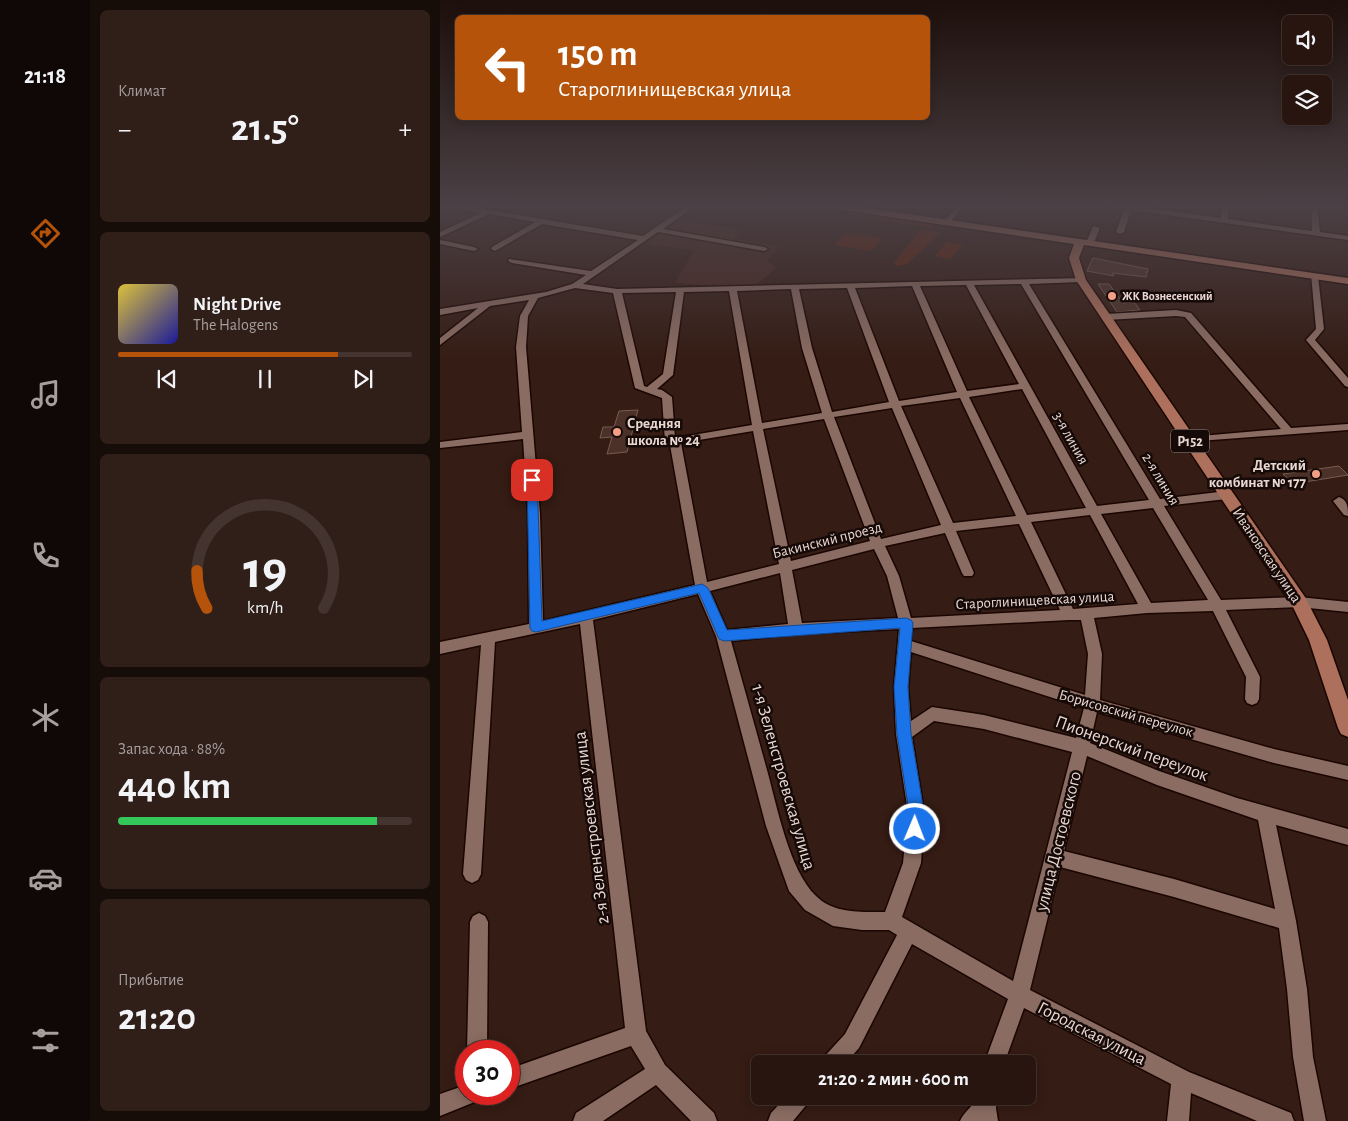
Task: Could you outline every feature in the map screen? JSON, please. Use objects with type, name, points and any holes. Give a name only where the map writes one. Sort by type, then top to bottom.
[{"type":"main road","name":"Ивановская улица","points":[[1075,256],[1081,280],[1299,602],[1318,640],[1348,728]]},
{"type":"main road","points":[[1180,256],[1348,281]]},
{"type":"street","points":[[440,312],[535,296],[575,286],[620,256]]},
{"type":"street","points":[[512,261],[594,274]]},
{"type":"street","points":[[1314,276],[1320,328],[1310,340],[1348,384]]},
{"type":"street","points":[[575,286],[617,291],[1081,280]]},
{"type":"street","name":"2-я линия","points":[[1024,282],[1217,605],[1253,677],[1252,699]]},
{"type":"street","name":"3-я линия","points":[[969,283],[1147,608]]},
{"type":"street","points":[[915,284],[963,394],[1069,615]]},
{"type":"street","points":[[850,285],[895,404],[968,573]]},
{"type":"street","points":[[794,287],[807,348],[828,416],[877,544],[893,576],[906,623],[901,687],[904,734],[916,812],[912,863],[899,926],[852,1041],[839,1055]]},
{"type":"street","points":[[733,289],[735,316],[787,566],[796,629]]},
{"type":"street","points":[[617,291],[637,380],[640,388],[649,390],[668,375],[680,290]]},
{"type":"street","points":[[535,296],[524,316],[521,348],[534,514],[536,628]]},
{"type":"street","points":[[440,342],[489,304]]},
{"type":"street","points":[[1106,318],[1176,312],[1188,315],[1288,431]]},
{"type":"street","points":[[672,441],[895,404],[1026,386]]},
{"type":"street","name":"1-я Зеленстроевская улица","points":[[649,390],[659,392],[667,397],[672,441],[702,588],[724,636],[774,826],[795,884],[811,904],[833,917],[899,926]]},
{"type":"street","points":[[1189,440],[1348,427]]},
{"type":"street","points":[[440,445],[528,435]]},
{"type":"street","name":"Бакинский проезд","points":[[440,648],[586,617],[787,566],[949,528],[1227,495]]},
{"type":"street","points":[[1339,501],[1348,512]]},
{"type":"street","name":"Староглинищевская улица","points":[[724,636],[796,629],[1086,614],[1147,608],[1299,602],[1348,607]]},
{"type":"street","name":"улица Достоевского","points":[[997,1055],[1019,996],[1092,704],[1095,654],[1086,614]]},
{"type":"street","name":"2-я Зеленстроевская улица","points":[[586,617],[636,1034]]},
{"type":"street","points":[[472,874],[488,638]]},
{"type":"street","name":"Борисовский переулок","points":[[905,645],[1092,704],[1274,756],[1348,773]]},
{"type":"street","name":"Пионерский переулок","points":[[904,734],[932,714],[984,722],[1082,747],[1157,778],[1266,816],[1348,837]]},
{"type":"street","points":[[1266,816],[1287,921],[1297,989],[1303,1056],[1314,1121]]},
{"type":"street","points":[[1054,856],[1287,921]]},
{"type":"street","points":[[477,1040],[479,922]]},
{"type":"street","name":"Городская улица","points":[[899,926],[1019,996],[1182,1079],[1283,1121]]},
{"type":"street","points":[[520,1075],[636,1034],[658,1072],[706,1121]]},
{"type":"street","points":[[584,1121],[658,1072]]},
{"type":"street","points":[[1178,1121],[1182,1079]]},
{"type":"street","points":[[440,1105],[455,1100]]},
{"type":"street","points":[[779,1121],[793,1105]]},
{"type":"shaded area","points":[[690,256],[771,256],[767,260],[776,268],[755,286],[675,283]]},
{"type":"shaded area","points":[[899,256],[915,256],[907,264],[897,266],[894,263]]},
{"type":"shaded area","points":[[937,256],[952,256],[950,259]]},
{"type":"building","points":[[1093,258],[1148,269],[1146,277],[1112,273],[1114,276],[1087,271]]},
{"type":"building","name":"ЖК Вознесенский","points":[[1098,284],[1109,284],[1123,303],[1134,302],[1140,310],[1117,312]]},
{"type":"building","name":"Средняя школа № 24","points":[[638,410],[627,452],[607,454],[612,437],[600,438],[603,427],[614,427],[619,411]]},
{"type":"building","name":"Детский комбинат № 177","points":[[1339,466],[1348,475],[1292,484],[1283,474]]},
{"type":"place","name":"ЖК Вознесенский","points":[[1112,296]]},
{"type":"place","name":"Средняя школа № 24","points":[[617,432]]},
{"type":"place","name":"Детский комбинат № 177","points":[[1316,474]]},
{"type":"route","points":[[532,480],[536,628],[702,588],[724,636],[796,629],[906,623],[901,687],[904,734],[916,812],[915,829]]}]
